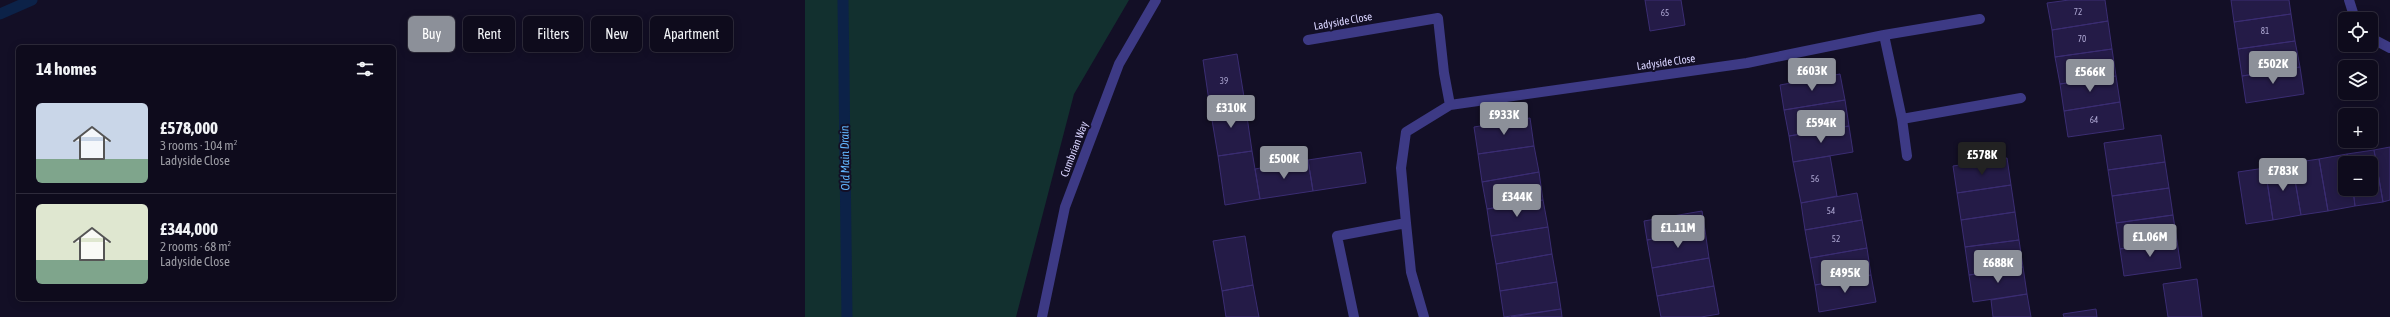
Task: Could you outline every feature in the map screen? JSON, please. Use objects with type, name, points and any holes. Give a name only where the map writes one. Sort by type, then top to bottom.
[{"type":"street","name":"Cumbrian Way","points":[[1042,317],[1065,207],[1119,64],[1156,0]]},
{"type":"street","points":[[2349,0],[2353,12]]},
{"type":"street","name":"Ladyside Close","points":[[1308,40],[1438,18],[1444,73],[1450,104]]},
{"type":"street","name":"Ladyside Close","points":[[1424,317],[1411,272],[1401,168],[1406,132],[1450,104],[1747,63],[1884,35],[1980,19]]},
{"type":"street","points":[[1884,35],[1902,119],[1907,156]]},
{"type":"street","points":[[2378,42],[2390,48]]},
{"type":"street","points":[[1902,119],[2021,98]]},
{"type":"street","points":[[1354,317],[1337,236],[1406,224]]},
{"type":"green space","points":[[805,0],[1129,0],[1074,94],[1016,317],[805,317]]},
{"type":"building","points":[[1645,0],[1681,0],[1685,25],[1650,31]]},
{"type":"building","points":[[2069,0],[2105,0],[2108,21],[2052,30],[2047,3]]},
{"type":"building","points":[[2231,0],[2289,0],[2291,14],[2234,22]]},
{"type":"building","points":[[2291,14],[2295,41],[2238,49],[2234,22]]},
{"type":"building","points":[[2108,21],[2112,49],[2055,57],[2052,30]]},
{"type":"building","points":[[2295,41],[2300,67],[2242,76],[2238,49]]},
{"type":"building","points":[[2112,49],[2116,76],[2060,84],[2055,57]]},
{"type":"building","points":[[1237,54],[1245,103],[1210,108],[1203,60]]},
{"type":"building","points":[[2300,67],[2304,94],[2246,103],[2242,76]]},
{"type":"building","points":[[1840,74],[1845,100],[1784,110],[1780,85]]},
{"type":"building","points":[[2116,76],[2120,102],[2064,111],[2060,84]]},
{"type":"building","points":[[1845,100],[1849,126],[1789,136],[1784,110]]},
{"type":"building","points":[[2120,102],[2124,129],[2068,137],[2064,111]]},
{"type":"building","points":[[1245,103],[1252,151],[1218,156],[1210,108]]},
{"type":"building","points":[[1530,118],[1534,146],[1478,154],[1474,127]]},
{"type":"building","points":[[1849,126],[1853,152],[1793,162],[1789,136]]},
{"type":"building","points":[[2161,135],[2165,162],[2108,170],[2104,143]]},
{"type":"building","points":[[1534,146],[1539,172],[1482,182],[1478,154]]},
{"type":"building","points":[[2390,147],[2390,200],[2383,202],[2378,173],[2378,156],[2375,156],[2374,150]]},
{"type":"building","points":[[2374,150],[2375,156],[2347,156],[2347,154]]},
{"type":"building","points":[[1252,151],[1260,199],[1225,205],[1218,156]]},
{"type":"building","points":[[1361,152],[1366,183],[1313,191],[1308,160]]},
{"type":"building","points":[[2347,154],[2347,156],[2338,156],[2338,196],[2354,196],[2355,206],[2328,211],[2319,159]]},
{"type":"building","points":[[1830,156],[1837,196],[1801,203],[1793,162]]},
{"type":"building","points":[[2007,158],[2011,185],[1957,193],[1953,166]]},
{"type":"building","points":[[2319,159],[2328,211],[2301,215],[2292,163]]},
{"type":"building","points":[[1308,160],[1313,191],[1260,199],[1255,169]]},
{"type":"building","points":[[2165,162],[2169,188],[2112,196],[2108,170]]},
{"type":"building","points":[[2292,163],[2301,215],[2273,220],[2265,168]]},
{"type":"building","points":[[2265,168],[2273,220],[2246,224],[2238,172]]},
{"type":"building","points":[[1539,172],[1543,200],[1487,209],[1482,182]]},
{"type":"building","points":[[2378,173],[2383,202],[2355,206],[2354,196],[2378,196]]},
{"type":"building","points":[[2011,185],[2015,212],[1961,220],[1957,193]]},
{"type":"building","points":[[2169,188],[2173,215],[2116,223],[2112,196]]},
{"type":"building","points":[[1857,193],[1862,220],[1805,230],[1801,203]]},
{"type":"building","points":[[1543,200],[1548,227],[1491,236],[1487,209]]},
{"type":"building","points":[[1702,211],[1705,230],[1647,240],[1644,221]]},
{"type":"building","points":[[2015,212],[2019,240],[1965,247],[1961,220]]},
{"type":"building","points":[[2173,215],[2177,241],[2120,249],[2116,223]]},
{"type":"building","points":[[1862,220],[1867,248],[1810,258],[1805,230]]},
{"type":"building","points":[[1548,227],[1552,254],[1496,264],[1491,236]]},
{"type":"building","points":[[1705,230],[1709,258],[1652,268],[1647,240]]},
{"type":"building","points":[[1245,236],[1253,285],[1222,291],[1213,241]]},
{"type":"building","points":[[2019,240],[2023,267],[1969,275],[1965,247]]},
{"type":"building","points":[[2177,241],[2181,268],[2124,276],[2120,249]]},
{"type":"building","points":[[1867,248],[1871,275],[1815,285],[1810,258]]},
{"type":"building","points":[[1552,254],[1557,282],[1500,291],[1496,264]]},
{"type":"building","points":[[1709,258],[1714,286],[1657,296],[1652,268]]},
{"type":"building","points":[[2023,267],[2027,294],[1973,302],[1969,275]]},
{"type":"building","points":[[1871,275],[1876,302],[1819,312],[1815,285]]},
{"type":"building","points":[[2197,279],[2202,317],[2168,317],[2163,284]]},
{"type":"building","points":[[1557,282],[1561,309],[1504,317],[1500,291]]},
{"type":"building","points":[[1253,285],[1259,317],[1226,317],[1222,291]]},
{"type":"building","points":[[1714,286],[1719,314],[1701,317],[1661,317],[1657,296]]},
{"type":"building","points":[[2027,294],[2031,317],[1993,317],[1991,300]]},
{"type":"building","points":[[1561,309],[1562,317],[1511,317]]},
{"type":"building","points":[[2096,309],[2097,317],[2064,317],[2063,314]]},
{"type":"waterway","points":[[0,14],[32,0]]},
{"type":"waterway","name":"Old Main Drain","points":[[843,0],[847,317]]}]
